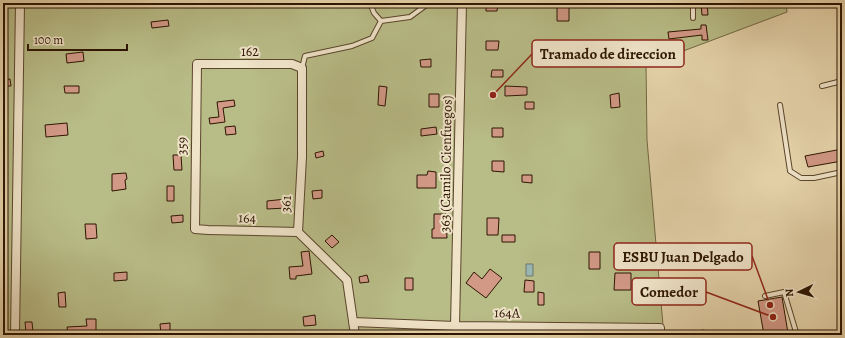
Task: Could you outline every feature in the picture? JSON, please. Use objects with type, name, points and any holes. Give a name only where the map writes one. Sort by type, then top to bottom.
[{"type":"street","points":[[15,335],[20,3]]},
{"type":"street","name":"363 (Camilo Cienfuegos)","points":[[455,326],[462,3]]},
{"type":"street","name":"162","points":[[197,64],[292,64],[302,68]]},
{"type":"street","name":"359","points":[[195,229],[197,64]]},
{"type":"street","name":"361","points":[[302,68],[302,157],[298,232],[347,280],[355,335]]},
{"type":"street","name":"164","points":[[195,229],[298,232]]},
{"type":"street","name":"164A","points":[[353,322],[660,331]]},
{"type":"lane","points":[[370,3],[374,12],[381,21]]},
{"type":"lane","points":[[381,21],[410,17],[429,3]]},
{"type":"lane","points":[[693,3],[693,18]]},
{"type":"lane","points":[[302,68],[305,56],[352,46],[372,38],[381,21]]},
{"type":"lane","points":[[822,86],[842,81]]},
{"type":"lane","points":[[780,105],[790,171],[801,178],[814,178],[842,172]]},
{"type":"lane","points":[[765,296],[784,292],[796,332],[800,335]]},
{"type":"green space","points":[[3,3],[786,3],[787,12],[646,65],[647,140],[663,325],[609,324],[608,335],[3,335]]},
{"type":"water","points":[[526,264],[533,264],[533,276],[526,276]]},
{"type":"building","points":[[486,3],[498,3],[497,11],[486,11]]},
{"type":"building","points":[[701,3],[707,3],[708,15],[702,15]]},
{"type":"building","points":[[557,7],[569,7],[569,21],[557,21]]},
{"type":"building","points":[[168,20],[169,26],[152,28],[151,22]]},
{"type":"building","points":[[701,25],[706,25],[708,40],[702,40],[702,35],[669,39],[668,32],[701,29]]},
{"type":"building","points":[[486,41],[499,41],[498,50],[486,50]]},
{"type":"building","points":[[83,52],[84,61],[67,63],[66,54]]},
{"type":"building","points":[[431,59],[431,67],[421,67],[420,60]]},
{"type":"building","points":[[492,70],[503,70],[503,77],[491,77]]},
{"type":"building","points":[[10,79],[11,86],[3,86],[3,80]]},
{"type":"building","points":[[64,86],[79,86],[79,93],[65,93]]},
{"type":"building","points":[[379,86],[387,87],[385,106],[378,105]]},
{"type":"building","points":[[505,86],[527,87],[527,95],[505,96]]},
{"type":"building","points":[[619,93],[620,107],[611,108],[610,95]]},
{"type":"building","points":[[429,94],[439,94],[439,107],[429,107]]},
{"type":"building","points":[[234,100],[235,106],[223,108],[225,122],[210,124],[209,118],[219,117],[217,102]]},
{"type":"building","points":[[525,102],[534,102],[534,109],[525,109]]},
{"type":"building","points":[[67,123],[68,135],[46,137],[45,125]]},
{"type":"building","points":[[235,126],[236,134],[226,135],[225,127]]},
{"type":"building","points":[[436,127],[437,134],[421,136],[421,129]]},
{"type":"building","points":[[492,128],[503,128],[503,137],[492,137]]},
{"type":"building","points":[[842,149],[842,161],[808,167],[805,156]]},
{"type":"building","points":[[323,151],[324,156],[316,158],[315,153]]},
{"type":"building","points":[[173,155],[181,155],[182,170],[174,170]]},
{"type":"building","points":[[492,161],[504,161],[504,172],[492,171]]},
{"type":"building","points":[[428,171],[436,172],[436,188],[417,188],[417,175],[427,175]]},
{"type":"building","points":[[126,173],[126,189],[112,191],[112,174]]},
{"type":"building","points":[[522,175],[532,175],[532,183],[522,182]]},
{"type":"building","points":[[167,186],[174,186],[174,201],[167,201]]},
{"type":"building","points":[[322,190],[322,198],[313,199],[312,191]]},
{"type":"building","points":[[286,199],[286,208],[267,209],[267,201]]},
{"type":"building","points":[[434,214],[446,214],[447,238],[432,238],[432,229],[434,229]]},
{"type":"building","points":[[183,215],[183,222],[172,223],[171,216]]},
{"type":"building","points":[[487,218],[499,218],[498,235],[487,235]]},
{"type":"building","points":[[85,224],[96,224],[97,238],[86,239]]},
{"type":"building","points":[[332,235],[339,242],[332,248],[325,241]]},
{"type":"building","points":[[502,235],[515,235],[515,242],[502,242]]},
{"type":"building","points":[[309,251],[312,274],[296,276],[296,279],[290,279],[289,267],[303,266],[301,252]]},
{"type":"building","points":[[589,252],[600,252],[600,269],[589,269]]},
{"type":"building","points":[[490,269],[502,278],[486,298],[466,283],[474,272],[482,279]]},
{"type":"building","points":[[127,272],[127,280],[114,281],[114,273]]},
{"type":"building","points":[[615,273],[631,273],[631,290],[614,290]]},
{"type":"building","points":[[367,275],[369,282],[360,283],[359,277]]},
{"type":"building","points":[[405,278],[413,278],[413,290],[405,290]]},
{"type":"building","points":[[525,280],[534,281],[534,292],[524,292]]},
{"type":"building","points":[[65,292],[66,307],[59,307],[58,293]]},
{"type":"building","points":[[538,292],[544,293],[544,305],[538,305]]},
{"type":"building","points":[[782,297],[788,333],[764,335],[758,301]]},
{"type":"building","points":[[315,315],[316,325],[304,326],[303,317]]},
{"type":"building","points":[[86,319],[96,319],[96,335],[68,335],[67,327],[87,326]]},
{"type":"building","points":[[25,322],[32,322],[33,332],[26,333]]},
{"type":"building","points":[[170,323],[170,335],[161,335],[160,324]]},
{"type":"building","points":[[702,330],[717,332],[716,335],[701,335]]},
{"type":"place","name":"Tramado de direccion","points":[[493,95]]},
{"type":"place","name":"ESBU Juan Delgado","points":[[770,305]]},
{"type":"place","name":"Comedor","points":[[773,317]]}]
